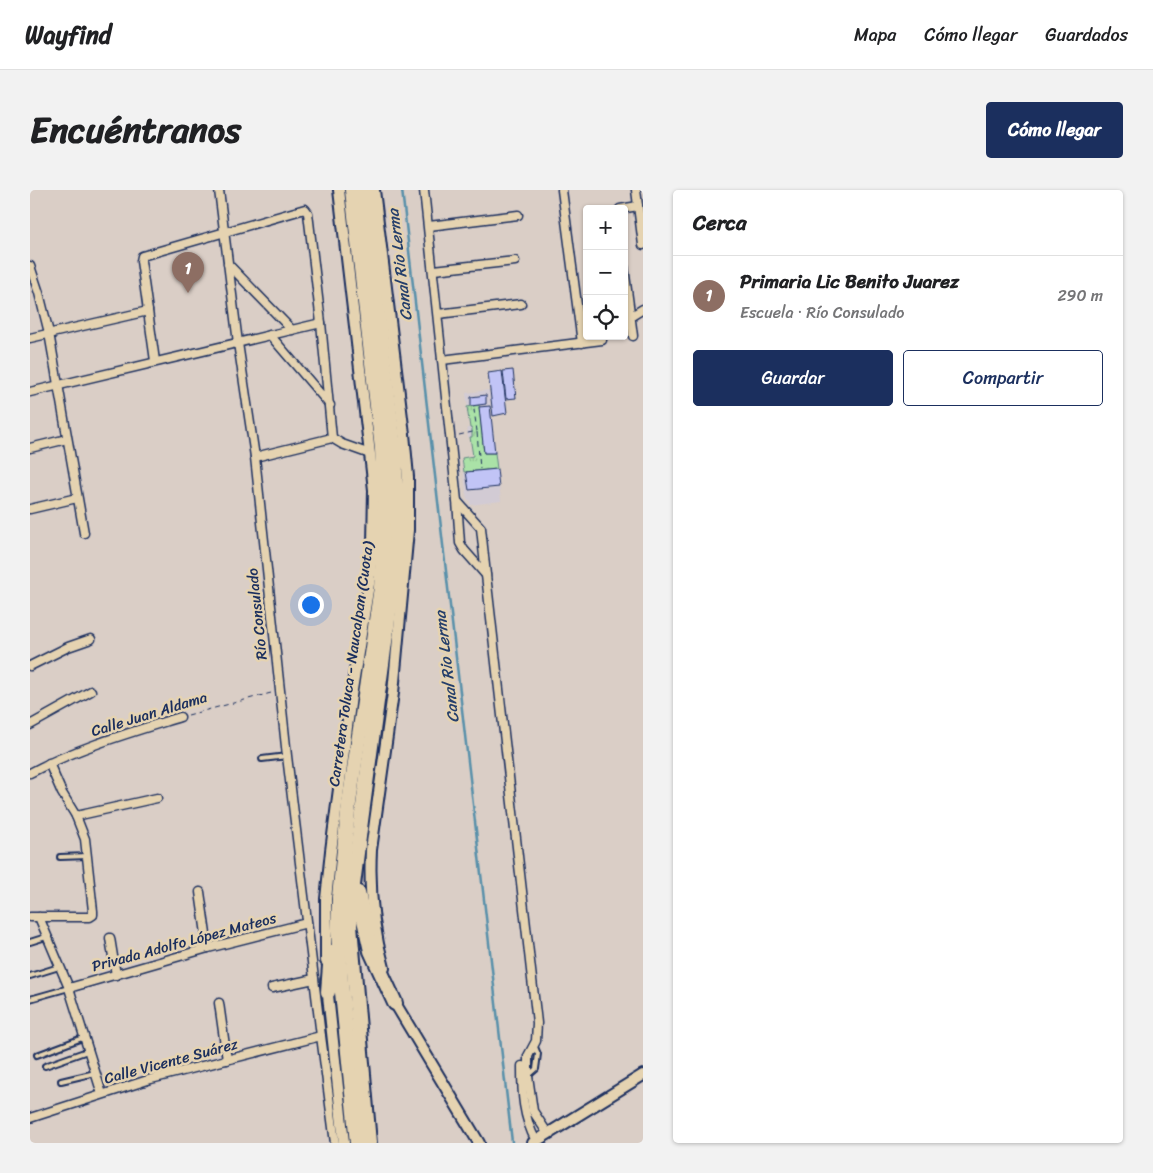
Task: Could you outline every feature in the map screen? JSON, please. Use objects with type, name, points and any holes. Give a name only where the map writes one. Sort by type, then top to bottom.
[{"type":"highway","name":"Carretera Toluca - Naucalpan (Cuota)","points":[[352,190],[382,449],[385,518],[382,579],[343,855],[339,897],[339,954],[357,1143]]},
{"type":"highway","name":"Carretera Toluca - Naucalpan (Cuota)","points":[[363,190],[395,455],[397,513],[393,583],[352,893],[350,926],[369,1143]]},
{"type":"highway","points":[[328,992],[334,881],[343,855]]},
{"type":"highway","points":[[355,873],[371,951],[395,1003]]},
{"type":"street","name":"Río Consulado","points":[[219,190],[238,343],[255,457],[279,691],[306,923],[336,1143]]},
{"type":"street","points":[[339,190],[374,490],[370,584],[351,696],[331,851],[325,930],[328,992],[344,1143]]},
{"type":"street","points":[[374,190],[408,477],[408,530],[399,637],[371,850],[370,871],[376,934],[395,1003],[479,1143]]},
{"type":"street","points":[[424,190],[434,270],[460,543],[486,575]]},
{"type":"street","points":[[562,190],[582,343]]},
{"type":"street","points":[[636,190],[643,245]]},
{"type":"street","points":[[628,208],[638,206]]},
{"type":"street","points":[[155,361],[141,261],[142,256],[224,233],[301,208],[307,210],[330,404],[332,438]]},
{"type":"street","points":[[429,226],[518,215]]},
{"type":"street","points":[[434,270],[515,261]]},
{"type":"street","points":[[228,264],[292,330]]},
{"type":"street","points":[[31,272],[39,293],[49,333],[84,534]]},
{"type":"street","points":[[627,295],[633,336]]},
{"type":"street","points":[[438,314],[521,304]]},
{"type":"street","points":[[630,317],[643,309]]},
{"type":"street","points":[[30,338],[148,311]]},
{"type":"street","points":[[30,392],[321,323]]},
{"type":"street","points":[[270,335],[330,404]]},
{"type":"street","points":[[442,360],[602,340]]},
{"type":"street","points":[[255,457],[332,438],[342,444],[370,454]]},
{"type":"street","points":[[30,448],[67,439]]},
{"type":"street","points":[[30,509],[78,498]]},
{"type":"street","points":[[457,501],[481,528],[536,1013],[534,1045],[528,1056],[528,1127],[541,1140]]},
{"type":"street","points":[[30,666],[68,647],[90,639]]},
{"type":"street","points":[[30,725],[91,691]]},
{"type":"street","name":"Calle Juan Aldama","points":[[30,772],[100,742],[180,717]]},
{"type":"street","points":[[30,917],[90,917],[93,915],[86,839],[49,763]]},
{"type":"street","points":[[76,816],[157,798]]},
{"type":"street","points":[[200,892],[208,948]]},
{"type":"street","points":[[39,917],[69,988],[90,1050],[102,1094]]},
{"type":"street","name":"Privada Adolfo López Mateos","points":[[69,988],[208,948],[306,923]]},
{"type":"street","points":[[110,938],[116,975]]},
{"type":"street","points":[[272,988],[314,979]]},
{"type":"street","points":[[219,1003],[227,1060]]},
{"type":"street","points":[[536,1033],[530,1041],[522,1063],[528,1108],[539,1122],[541,1140]]},
{"type":"street","name":"Calle Vicente Suárez","points":[[30,1118],[151,1079],[321,1036]]},
{"type":"street","points":[[541,1140],[643,1075]]},
{"type":"street","points":[[541,1140],[643,1081]]},
{"type":"lane","points":[[262,759],[287,756]]},
{"type":"lane","points":[[60,857],[88,856]]},
{"type":"lane","points":[[30,942],[46,937]]},
{"type":"lane","points":[[30,976],[59,967]]},
{"type":"lane","points":[[30,999],[69,988]]},
{"type":"lane","points":[[37,1055],[85,1037]]},
{"type":"lane","points":[[44,1066],[90,1050]]},
{"type":"lane","points":[[61,1081],[96,1073]]},
{"type":"path","points":[[474,410],[480,469]]},
{"type":"path","points":[[450,437],[476,431]]},
{"type":"path","name":"Calle Juan Aldama","points":[[180,717],[279,691]]},
{"type":"shaded area","points":[[489,390],[501,501],[470,505],[470,500],[467,500],[462,458],[473,456],[467,428],[470,428],[466,393]]},
{"type":"green space","points":[[479,405],[484,453],[495,453],[497,469],[464,472],[462,458],[473,456],[470,437],[472,437],[472,428],[470,428],[467,407]]},
{"type":"building","points":[[513,370],[516,398],[506,399],[503,371]]},
{"type":"building","points":[[502,371],[507,413],[493,416],[488,373]]},
{"type":"building","points":[[486,395],[486,404],[471,406],[471,397]]},
{"type":"building","points":[[490,406],[495,453],[484,453],[479,407]]},
{"type":"building","points":[[497,469],[499,487],[469,490],[466,472]]},
{"type":"waterway","name":"Canal Rio Lerma","points":[[402,190],[512,1142]]},
{"type":"place","name":"Primaria Lic Benito Juarez","points":[[188,293]]}]
